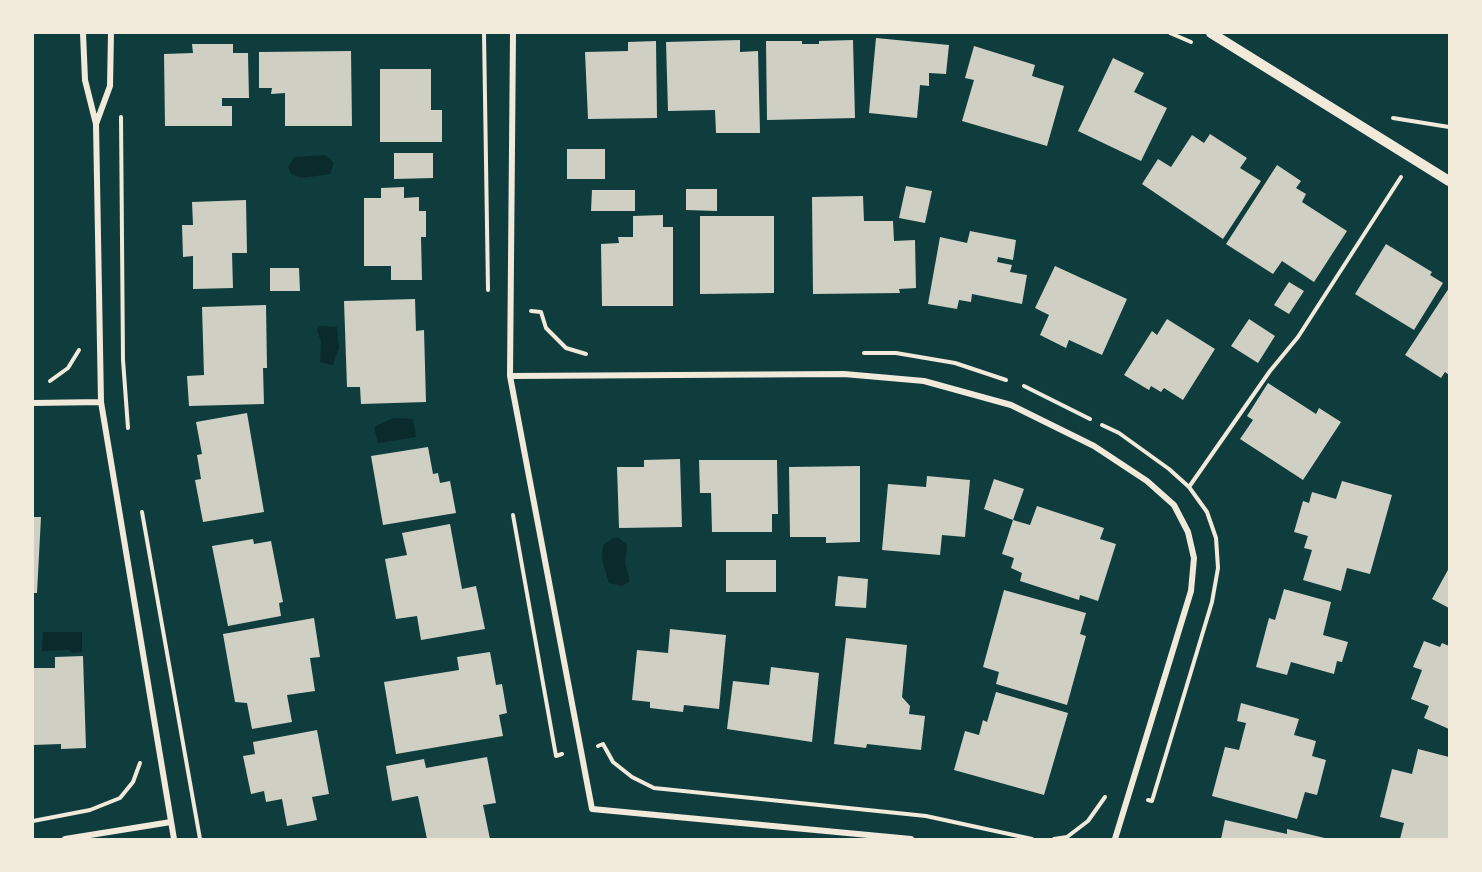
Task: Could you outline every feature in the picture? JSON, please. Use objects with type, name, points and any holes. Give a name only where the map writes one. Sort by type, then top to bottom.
[{"type":"street","points":[[83,33],[85,80],[96,124],[101,402],[174,839]]},
{"type":"street","points":[[96,124],[110,86],[111,33]]},
{"type":"street","points":[[513,33],[510,376],[592,809],[911,839]]},
{"type":"street","points":[[1211,33],[1449,181]]},
{"type":"street","points":[[510,376],[844,374],[924,381],[1011,405],[1094,446],[1147,481],[1174,505],[1188,532],[1194,558],[1191,591],[1114,839]]},
{"type":"street","points":[[33,403],[101,402]]},
{"type":"street","points":[[66,839],[171,822]]},
{"type":"path","points":[[484,33],[488,308],[541,312],[546,328],[566,348],[586,354],[598,354]]},
{"type":"path","points":[[121,108],[123,360],[129,432]]},
{"type":"path","points":[[1393,118],[1449,126]]},
{"type":"path","points":[[1174,505],[1270,371],[1298,337],[1413,159]]},
{"type":"path","points":[[46,383],[68,368],[79,351],[80,341]]},
{"type":"path","points":[[860,353],[896,353],[955,363],[1008,381]]},
{"type":"path","points":[[1019,385],[1119,433],[1169,469],[1189,487],[1207,512],[1216,538],[1218,568],[1212,602],[1152,801],[1110,791],[1088,821],[1067,837],[1054,839]]},
{"type":"path","points":[[141,501],[200,839]]},
{"type":"path","points":[[512,508],[556,756],[603,744],[613,762],[632,777],[654,788],[926,816],[1032,839]]},
{"type":"path","points":[[33,821],[90,810],[120,798],[133,782],[140,762],[139,756]]},
{"type":"water","points":[[326,155],[334,163],[330,174],[302,178],[291,174],[288,167],[294,157]]},
{"type":"water","points":[[320,326],[337,327],[339,348],[333,365],[320,362],[321,341],[317,330]]},
{"type":"water","points":[[393,418],[413,419],[416,437],[378,443],[374,427]]},
{"type":"water","points":[[613,538],[619,538],[627,545],[625,563],[630,581],[622,586],[609,583],[602,560],[603,545]]},
{"type":"water","points":[[43,632],[82,632],[82,652],[42,651]]},
{"type":"building","points":[[876,38],[949,45],[946,74],[929,73],[929,86],[920,85],[917,118],[869,113]]},
{"type":"building","points":[[740,40],[740,52],[758,51],[760,133],[716,133],[715,110],[668,111],[666,42]]},
{"type":"building","points":[[853,40],[855,118],[767,120],[766,41],[802,41],[802,44],[819,44],[819,41]]},
{"type":"building","points":[[656,41],[657,118],[588,119],[585,52],[628,51],[628,42]]},
{"type":"building","points":[[192,44],[233,44],[233,53],[248,53],[249,98],[222,98],[222,106],[232,106],[232,126],[165,126],[164,54],[193,53]]},
{"type":"building","points":[[974,46],[1035,65],[1032,76],[1064,86],[1047,146],[962,121],[974,80],[965,78]]},
{"type":"building","points":[[351,51],[352,126],[285,126],[285,93],[271,94],[272,88],[259,88],[259,52]]},
{"type":"building","points":[[1113,58],[1144,73],[1134,92],[1167,108],[1141,161],[1078,131]]},
{"type":"building","points":[[380,69],[431,69],[431,110],[442,110],[442,142],[380,142]]},
{"type":"building","points":[[1210,134],[1247,158],[1240,168],[1261,181],[1223,239],[1142,184],[1158,159],[1171,167],[1192,135],[1204,143]]},
{"type":"building","points":[[567,149],[605,149],[605,179],[567,179]]},
{"type":"building","points":[[394,153],[433,153],[433,178],[394,179]]},
{"type":"building","points":[[1277,165],[1301,181],[1296,188],[1306,194],[1302,202],[1347,231],[1314,282],[1282,261],[1273,274],[1226,244]]},
{"type":"building","points":[[906,186],[932,191],[925,223],[899,218]]},
{"type":"building","points":[[404,187],[404,198],[419,197],[419,211],[426,211],[426,237],[421,237],[422,280],[391,280],[391,266],[364,266],[364,198],[381,198],[381,188]]},
{"type":"building","points":[[686,189],[717,189],[717,211],[686,210]]},
{"type":"building","points":[[592,190],[635,190],[635,211],[591,211]]},
{"type":"building","points":[[863,196],[864,221],[893,221],[894,241],[915,240],[916,288],[899,289],[900,293],[813,294],[812,197]]},
{"type":"building","points":[[246,200],[247,253],[232,253],[233,288],[193,289],[193,256],[183,257],[182,225],[193,225],[192,202]]},
{"type":"building","points":[[663,215],[663,227],[673,227],[673,306],[602,306],[601,244],[619,243],[618,237],[633,237],[633,216]]},
{"type":"building","points":[[700,216],[774,216],[774,293],[700,294]]},
{"type":"building","points":[[970,231],[1016,240],[1013,260],[998,257],[997,262],[1012,265],[1010,272],[1027,275],[1022,304],[972,294],[971,302],[959,300],[957,309],[928,304],[940,237],[967,243]]},
{"type":"building","points":[[1386,244],[1432,272],[1430,275],[1443,283],[1414,330],[1355,294]]},
{"type":"building","points":[[1055,266],[1127,299],[1102,355],[1069,340],[1066,348],[1040,335],[1049,315],[1035,308]]},
{"type":"building","points":[[270,268],[299,268],[300,291],[270,291]]},
{"type":"building","points":[[1289,282],[1304,291],[1289,314],[1274,305]]},
{"type":"building","points":[[1449,288],[1449,375],[1445,372],[1441,378],[1405,355]]},
{"type":"building","points":[[415,299],[416,331],[424,330],[426,402],[361,404],[360,387],[347,387],[344,301]]},
{"type":"building","points":[[266,305],[267,368],[263,368],[264,404],[189,406],[187,376],[204,375],[202,307]]},
{"type":"building","points":[[1167,319],[1215,349],[1183,400],[1164,388],[1161,392],[1151,386],[1149,390],[1124,375],[1152,331],[1157,335]]},
{"type":"building","points":[[1249,319],[1275,336],[1258,363],[1231,346]]},
{"type":"building","points":[[1268,383],[1316,414],[1319,408],[1341,422],[1303,480],[1240,439],[1253,420],[1247,416]]},
{"type":"building","points":[[247,413],[264,512],[203,522],[195,480],[201,479],[197,455],[202,454],[196,422]]},
{"type":"building","points":[[428,447],[433,474],[438,473],[440,483],[450,481],[456,513],[383,525],[371,456]]},
{"type":"building","points":[[680,459],[682,527],[619,528],[617,467],[644,467],[644,460]]},
{"type":"building","points":[[699,460],[777,460],[778,514],[772,514],[772,532],[712,532],[711,493],[700,493]]},
{"type":"building","points":[[860,466],[860,542],[826,543],[826,537],[790,537],[789,467]]},
{"type":"building","points":[[927,476],[970,480],[965,537],[942,535],[940,555],[882,550],[888,484],[926,487]]},
{"type":"building","points":[[994,479],[1024,489],[1013,520],[984,509]]},
{"type":"building","points":[[1342,481],[1392,495],[1370,574],[1347,568],[1341,591],[1303,580],[1312,550],[1304,548],[1308,536],[1294,532],[1303,501],[1309,503],[1312,492],[1336,499]]},
{"type":"building","points":[[1037,506],[1104,528],[1100,539],[1116,544],[1098,601],[1080,595],[1079,600],[1020,581],[1022,573],[1011,568],[1014,558],[1002,554],[1013,520],[1030,525]]},
{"type":"building","points":[[33,517],[41,517],[37,593],[33,593]]},
{"type":"building","points":[[450,524],[462,589],[476,586],[485,629],[421,640],[417,616],[396,619],[385,559],[407,555],[402,533]]},
{"type":"building","points":[[253,539],[254,544],[271,541],[283,602],[279,603],[281,616],[228,626],[212,546]]},
{"type":"building","points":[[726,560],[776,560],[776,592],[726,592]]},
{"type":"building","points":[[1449,568],[1449,608],[1432,599]]},
{"type":"building","points":[[838,576],[868,579],[866,608],[835,606]]},
{"type":"building","points":[[1284,589],[1331,602],[1323,635],[1348,642],[1342,662],[1337,661],[1334,674],[1291,662],[1287,675],[1256,667],[1269,618],[1275,620]]},
{"type":"building","points":[[1004,590],[1086,613],[1080,634],[1086,636],[1067,705],[996,684],[999,672],[983,667]]},
{"type":"building","points":[[314,618],[320,657],[310,658],[315,691],[287,695],[292,722],[252,729],[247,703],[235,702],[223,634]]},
{"type":"building","points":[[670,629],[726,635],[719,709],[684,705],[683,712],[650,708],[650,702],[632,700],[637,650],[668,653]]},
{"type":"building","points":[[846,638],[907,645],[902,697],[910,706],[909,714],[925,716],[921,750],[867,744],[866,748],[834,744]]},
{"type":"building","points":[[1424,641],[1440,647],[1442,643],[1449,646],[1449,729],[1424,718],[1429,706],[1411,699],[1422,670],[1413,667]]},
{"type":"building","points":[[490,652],[496,685],[502,684],[507,713],[499,715],[503,736],[396,754],[384,682],[459,670],[457,657]]},
{"type":"building","points":[[83,656],[86,748],[61,749],[61,744],[33,745],[33,668],[55,668],[55,657]]},
{"type":"building","points":[[771,667],[819,673],[812,742],[727,729],[733,681],[769,685]]},
{"type":"building","points":[[996,692],[1068,713],[1044,795],[954,770],[965,731],[979,735],[983,720],[987,722]]},
{"type":"building","points":[[1241,703],[1299,719],[1294,735],[1316,741],[1312,756],[1326,760],[1317,795],[1305,792],[1297,819],[1212,796],[1225,747],[1239,750],[1246,723],[1237,721]]},
{"type":"building","points":[[317,730],[329,794],[312,797],[317,820],[287,826],[282,799],[266,802],[264,791],[251,794],[243,756],[255,754],[253,742]]},
{"type":"building","points":[[1418,749],[1449,757],[1449,839],[1400,839],[1404,823],[1380,817],[1392,769],[1412,774]]},
{"type":"building","points":[[487,757],[496,803],[483,805],[490,839],[427,839],[418,796],[392,801],[386,766],[424,759],[426,768]]},
{"type":"building","points":[[1225,820],[1287,834],[1287,829],[1329,839],[1221,839]]}]
